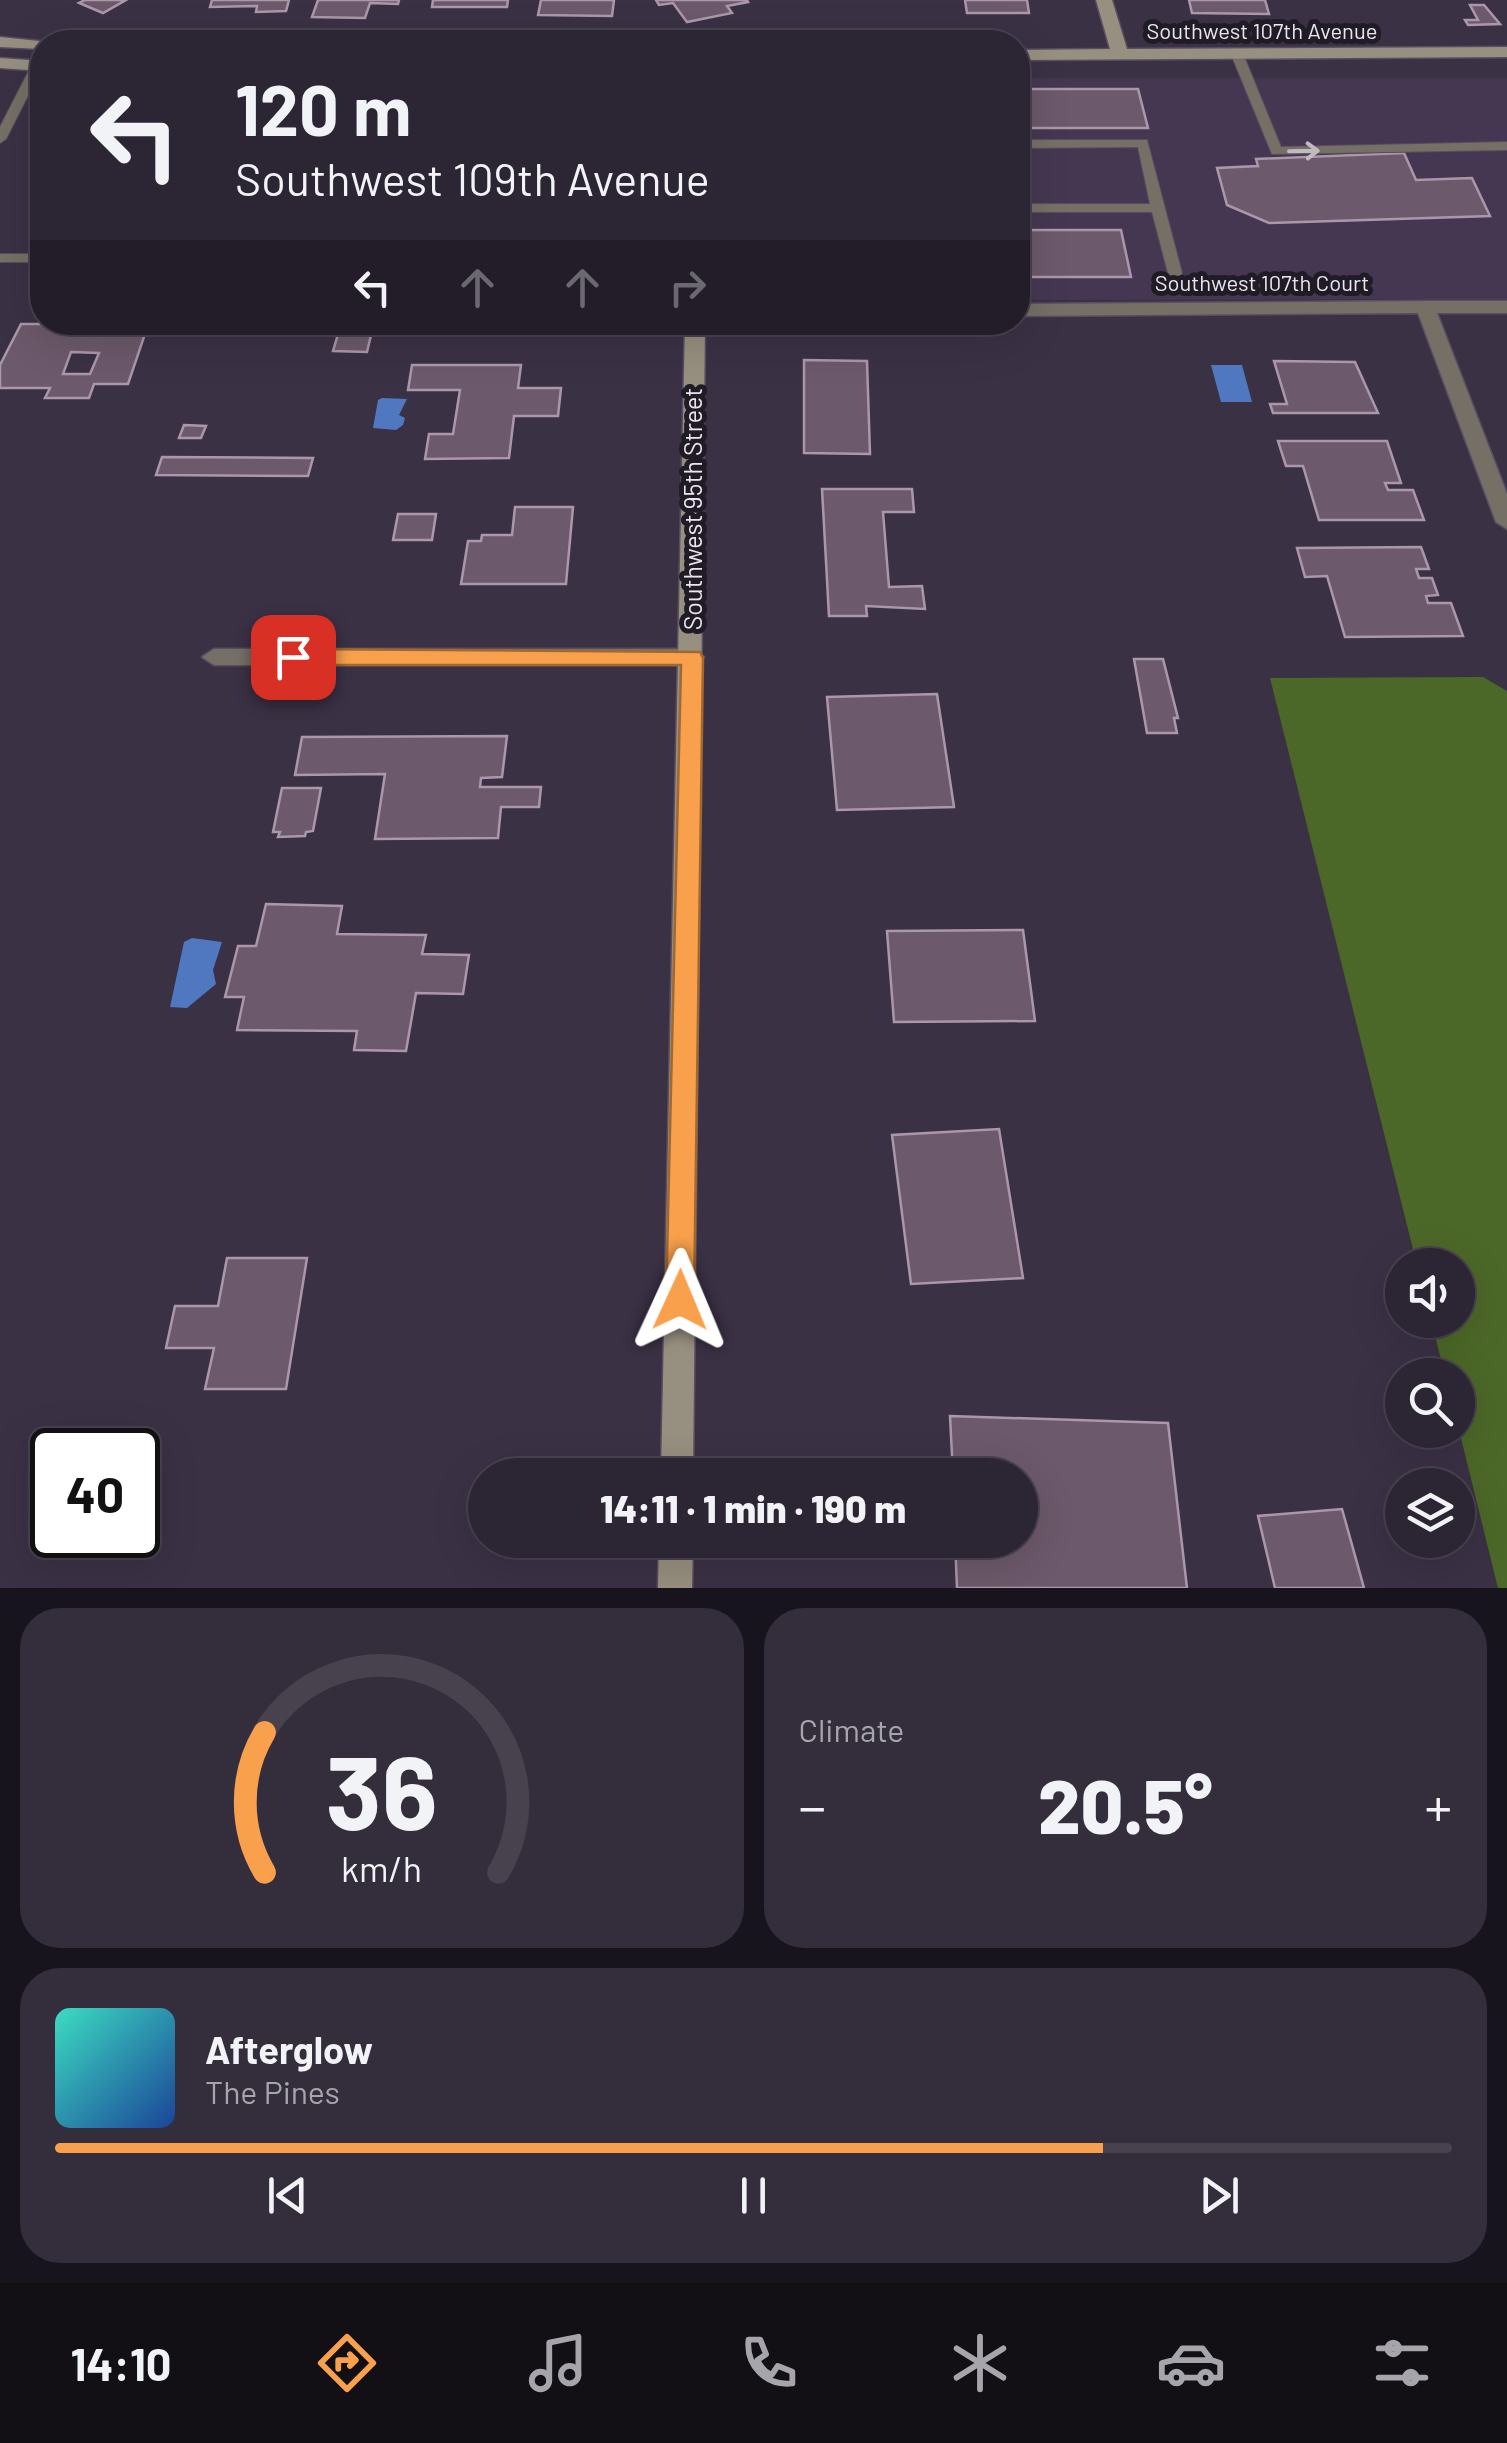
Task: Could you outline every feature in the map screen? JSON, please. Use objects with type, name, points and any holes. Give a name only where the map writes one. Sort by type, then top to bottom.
[{"type":"street","points":[[1104,0],[1120,54]]},
{"type":"street","points":[[0,42],[30,43]]},
{"type":"street","name":"Southwest 107th Avenue","points":[[1030,55],[1507,52]]},
{"type":"street","points":[[0,63],[30,63]]},
{"type":"street","points":[[1425,307],[1507,522]]},
{"type":"street","name":"Southwest 107th Court","points":[[1030,310],[1507,307]]},
{"type":"street","name":"Southwest 95th Street","points":[[676,1458],[695,335]]},
{"type":"street","points":[[214,657],[692,658]]},
{"type":"street","points":[[675,1588],[676,1558]]},
{"type":"lane","points":[[1237,54],[1276,151],[1507,146]]},
{"type":"lane","points":[[0,139],[30,83]]},
{"type":"lane","points":[[1030,144],[1143,143],[1175,273]]},
{"type":"lane","points":[[1030,208],[1158,208]]},
{"type":"lane","points":[[0,258],[30,258]]},
{"type":"shaded area","points":[[1030,78],[1507,78],[1507,299],[1030,300]]},
{"type":"green space","points":[[1483,677],[1507,691],[1507,1588],[1498,1588],[1475,1495],[1475,1468],[1468,1468],[1463,1448],[1475,1448],[1475,1358],[1441,1358],[1436,1338],[1475,1338],[1475,1248],[1413,1248],[1270,678]]},
{"type":"water","points":[[1211,365],[1242,365],[1252,402],[1221,402]]},
{"type":"water","points":[[407,399],[399,415],[405,418],[403,425],[396,430],[373,428],[378,400]]},
{"type":"water","points":[[192,938],[222,942],[213,970],[216,984],[187,1008],[170,1007],[184,942]]},
{"type":"building","points":[[126,0],[103,13],[79,3]]},
{"type":"building","points":[[212,0],[289,0],[286,11],[256,12],[257,6],[210,7]]},
{"type":"building","points":[[318,0],[399,0],[398,4],[370,3],[365,18],[312,17]]},
{"type":"building","points":[[433,0],[508,0],[507,7],[432,7]]},
{"type":"building","points":[[541,0],[614,0],[612,16],[538,15]]},
{"type":"building","points":[[656,0],[748,2],[727,6],[732,13],[687,22],[673,3],[659,5]]},
{"type":"building","points":[[965,0],[1027,0],[1029,13],[967,13]]},
{"type":"building","points":[[1189,0],[1265,0],[1269,14],[1192,13]]},
{"type":"building","points":[[1470,5],[1484,5],[1500,24],[1468,25],[1465,20],[1478,20]]},
{"type":"building","points":[[1030,89],[1138,89],[1148,128],[1030,128]]},
{"type":"building","points":[[1404,153],[1416,180],[1472,178],[1490,216],[1269,223],[1227,205],[1217,168],[1258,166],[1256,159]]},
{"type":"building","points":[[1030,230],[1121,230],[1131,277],[1030,277]]},
{"type":"building","points":[[21,324],[30,324],[30,335],[145,335],[128,384],[94,384],[89,398],[45,398],[50,388],[0,388],[0,365]],"holes":[[[71,352],[99,353],[90,374],[63,374]]]},
{"type":"building","points":[[338,335],[371,335],[367,352],[333,351]]},
{"type":"building","points":[[804,360],[867,361],[870,454],[804,453]]},
{"type":"building","points":[[1274,361],[1355,362],[1378,413],[1273,413],[1270,404],[1287,404]]},
{"type":"building","points":[[412,365],[521,365],[518,388],[561,388],[558,416],[514,416],[509,458],[425,459],[429,434],[453,434],[460,390],[408,390]]},
{"type":"building","points":[[184,425],[206,426],[201,438],[179,438]]},
{"type":"building","points":[[1278,441],[1387,441],[1401,483],[1385,483],[1388,490],[1413,490],[1424,520],[1319,520],[1303,466],[1286,466]]},
{"type":"building","points":[[162,457],[313,458],[308,476],[156,475]]},
{"type":"building","points":[[822,489],[912,489],[914,512],[883,512],[889,587],[922,586],[925,609],[866,606],[867,616],[829,616]]},
{"type":"building","points":[[515,507],[573,507],[566,584],[461,584],[468,541],[481,541],[482,535],[512,535]]},
{"type":"building","points":[[398,514],[436,514],[432,540],[393,540]]},
{"type":"building","points":[[1421,547],[1429,569],[1416,569],[1419,578],[1432,578],[1438,595],[1426,596],[1428,603],[1451,603],[1463,636],[1345,637],[1327,576],[1305,577],[1297,548]]},
{"type":"building","points":[[1134,659],[1163,659],[1178,718],[1174,718],[1177,733],[1147,733]]},
{"type":"building","points":[[937,694],[954,807],[837,810],[827,697]]},
{"type":"building","points":[[507,736],[502,777],[481,778],[480,787],[541,787],[539,807],[501,807],[498,838],[375,839],[385,774],[295,775],[302,737]]},
{"type":"building","points":[[282,788],[321,788],[313,831],[305,836],[278,837],[280,832],[273,832]]},
{"type":"building","points":[[266,904],[342,906],[337,934],[426,935],[422,954],[469,955],[463,994],[416,993],[406,1051],[354,1050],[357,1031],[237,1030],[244,997],[225,997],[238,946],[256,946]]},
{"type":"building","points":[[1023,930],[1035,1021],[894,1022],[887,931]]},
{"type":"building","points":[[999,1129],[1023,1278],[911,1284],[892,1135]]},
{"type":"building","points":[[227,1258],[307,1258],[286,1389],[205,1389],[214,1348],[166,1348],[175,1306],[218,1306]]},
{"type":"building","points":[[950,1416],[1168,1423],[1187,1588],[957,1588],[956,1558],[1038,1558],[1038,1458],[952,1458]]},
{"type":"building","points":[[1342,1509],[1364,1588],[1275,1588],[1258,1516]]},
{"type":"route","points":[[293,657],[692,658],[680,1300]]}]
